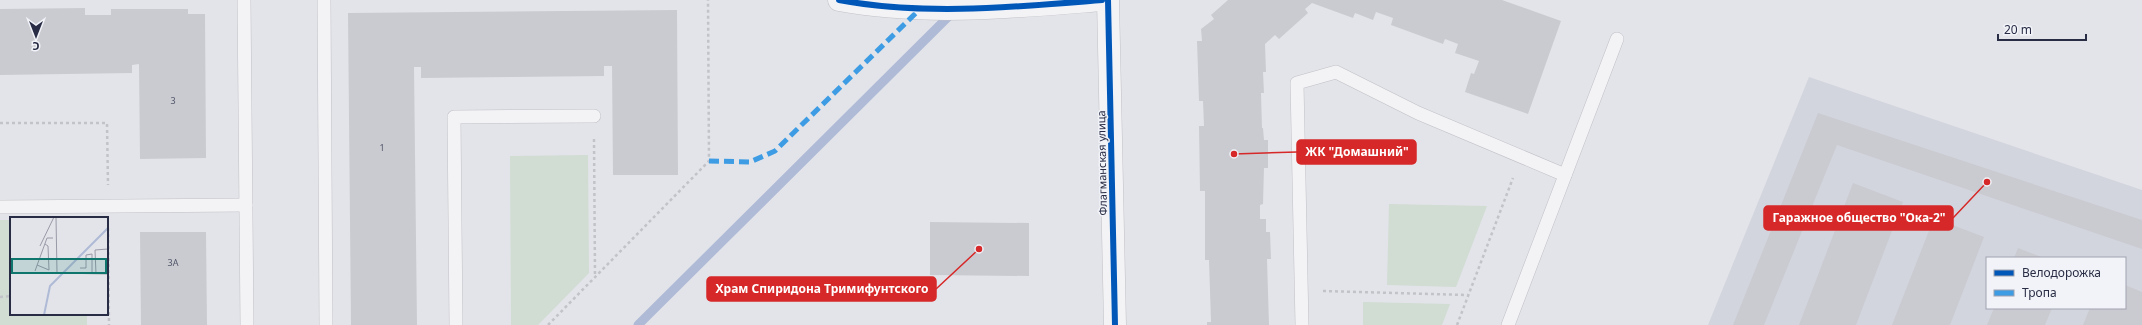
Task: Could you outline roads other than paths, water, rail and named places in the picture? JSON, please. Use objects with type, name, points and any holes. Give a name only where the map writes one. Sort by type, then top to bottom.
[{"type":"street","points":[[840,0],[864,4],[921,8],[1019,6],[1102,0]]},
{"type":"street","name":"Флагманская улица","points":[[1108,0],[1115,325]]},
{"type":"lane","points":[[244,0],[247,325]]},
{"type":"lane","points":[[324,0],[326,325]]},
{"type":"lane","points":[[1508,325],[1617,39]]},
{"type":"lane","points":[[1302,325],[1297,83],[1336,72],[1418,113],[1565,175]]},
{"type":"lane","points":[[456,325],[454,117],[594,116]]},
{"type":"lane","points":[[0,207],[246,205]]},
{"type":"waterway","points":[[638,325],[953,12]]},
{"type":"place","name":"ЖК \"Домашний\"","points":[[1234,154]]},
{"type":"place","name":"Гаражное общество \"Ока-2\"","points":[[1987,182]]},
{"type":"place","name":"Храм Спиридона Тримифунтского","points":[[979,249]]}]
